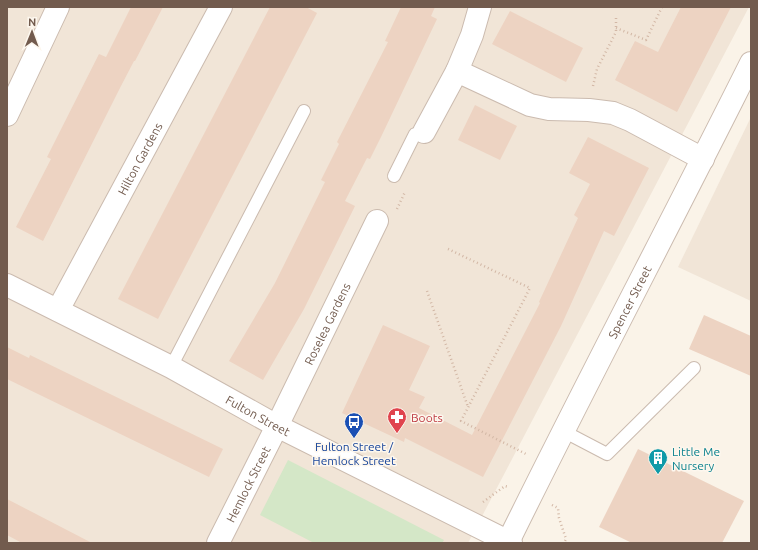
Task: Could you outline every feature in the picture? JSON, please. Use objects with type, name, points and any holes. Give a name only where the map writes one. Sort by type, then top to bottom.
[{"type":"street","points":[[7,115],[58,7]]},
{"type":"street","name":"Hilton Gardens","points":[[58,310],[221,7]]},
{"type":"street","points":[[424,132],[457,70],[472,35],[480,7]]},
{"type":"street","name":"Spencer Street","points":[[510,542],[563,431],[704,159],[751,63]]},
{"type":"street","points":[[457,70],[530,105],[550,109],[589,110],[613,113],[630,120],[704,159]]},
{"type":"street","name":"Roselea Gardens","points":[[278,426],[377,221]]},
{"type":"street","name":"Fulton Street","points":[[7,285],[171,367],[278,426],[510,542]]},
{"type":"street","name":"Hemlock Street","points":[[218,543],[278,426]]},
{"type":"lane","points":[[171,367],[304,111]]},
{"type":"lane","points":[[394,176],[415,134],[424,132]]},
{"type":"lane","points":[[563,431],[607,454],[694,368]]},
{"type":"path","points":[[616,28],[646,40],[662,7]]},
{"type":"path","points":[[589,110],[596,69],[616,32],[616,18]]},
{"type":"path","points":[[448,249],[530,288],[461,421],[546,465]]},
{"type":"path","points":[[427,291],[468,407]]},
{"type":"path","points":[[531,496],[558,508],[559,518],[566,539],[564,543]]},
{"type":"shaded area","points":[[7,7],[749,7],[468,543],[7,543]]},
{"type":"shaded area","points":[[751,117],[751,301],[678,267]]},
{"type":"green space","points":[[288,460],[444,540],[442,543],[314,543],[260,515]]},
{"type":"building","points":[[131,7],[163,7],[121,86],[43,241],[16,227],[51,159],[47,157],[99,54],[106,57]]},
{"type":"building","points":[[270,7],[306,7],[317,13],[158,319],[118,299]]},
{"type":"building","points":[[401,7],[435,7],[431,16],[437,19],[370,159],[367,158],[345,201],[355,206],[304,309],[263,380],[229,361],[275,283],[325,182],[321,180],[339,144],[337,142],[388,42],[385,41]]},
{"type":"building","points":[[681,7],[731,7],[677,112],[615,80],[635,41],[658,52]]},
{"type":"building","points":[[510,11],[583,48],[566,82],[492,44]]},
{"type":"building","points":[[475,105],[517,126],[500,160],[458,140]]},
{"type":"building","points":[[588,137],[649,168],[614,236],[604,231],[561,326],[483,477],[405,438],[404,442],[342,413],[383,325],[430,346],[409,390],[425,397],[419,408],[472,435],[540,303],[539,302],[578,218],[574,215],[590,184],[569,173]]},
{"type":"building","points":[[704,315],[751,336],[751,376],[689,349]]},
{"type":"building","points":[[7,347],[29,358],[30,355],[223,449],[209,477],[7,379]]},
{"type":"building","name":"Little Me Nursery","points":[[638,449],[744,501],[722,543],[632,543],[599,527]]},
{"type":"building","points":[[7,499],[92,543],[22,543],[7,535]]},
{"type":"place","name":"Boots","points":[[397,434]]},
{"type":"place","name":"Fulton Street / Hemlock Street","points":[[354,439]]},
{"type":"place","name":"Little Me Nursery","points":[[658,475]]}]
